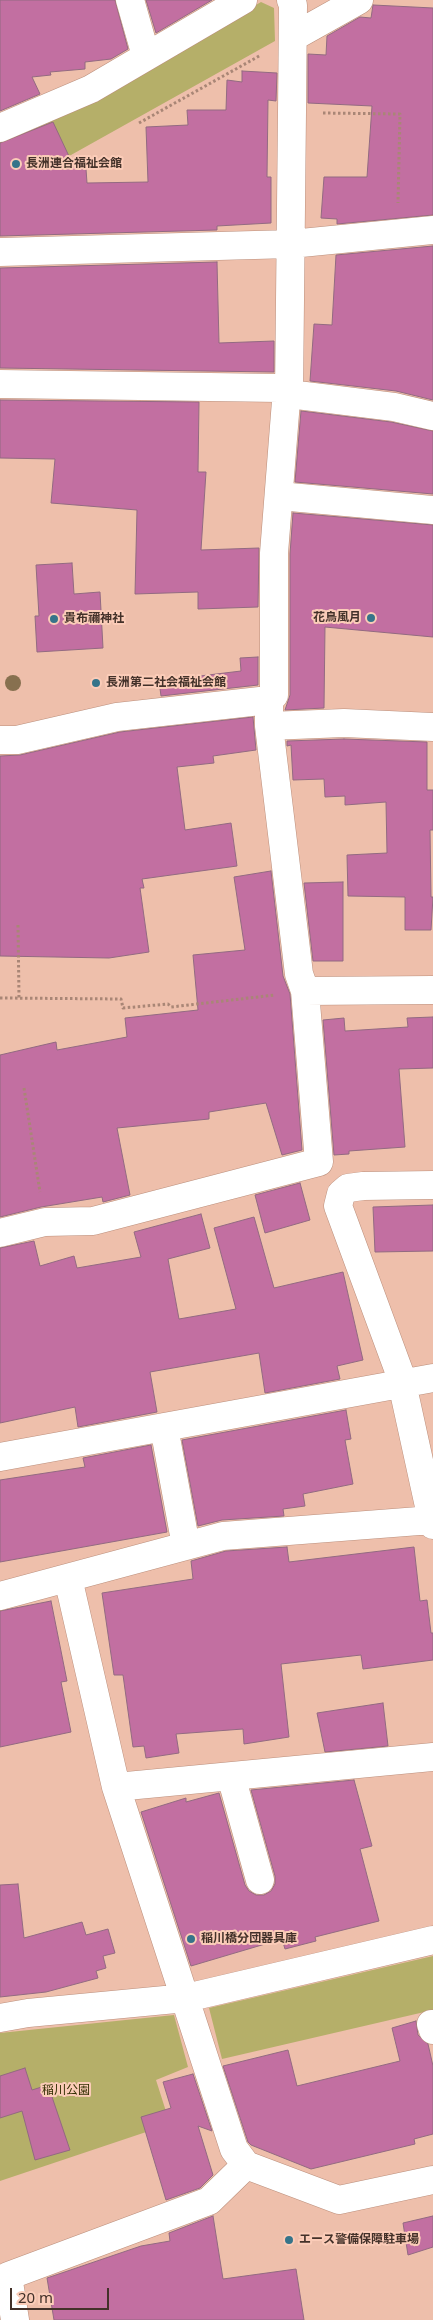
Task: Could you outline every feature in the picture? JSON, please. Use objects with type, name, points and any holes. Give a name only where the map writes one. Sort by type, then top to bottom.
[{"type":"street","points":[[130,0],[146,56]]},
{"type":"street","points":[[0,128],[91,89],[243,0]]},
{"type":"street","points":[[291,0],[293,5],[293,37],[289,394],[286,401],[274,553],[274,695],[269,713],[299,974],[305,991],[320,1162],[341,1194]]},
{"type":"street","points":[[293,37],[359,0]]},
{"type":"street","points":[[0,252],[291,244],[433,230]]},
{"type":"street","points":[[0,384],[279,388],[289,394],[394,407],[433,416]]},
{"type":"street","points":[[279,496],[433,510]]},
{"type":"street","points":[[0,740],[17,740],[117,717],[269,713],[344,723],[433,727]]},
{"type":"street","points":[[305,991],[433,990]]},
{"type":"street","points":[[0,1233],[45,1222],[93,1220],[320,1162]]},
{"type":"street","points":[[0,1596],[223,1536],[432,1523],[401,1382],[338,1206],[341,1194],[348,1188],[433,1185]]},
{"type":"street","points":[[0,1457],[401,1382],[433,1378]]},
{"type":"street","points":[[164,1427],[186,1546]]},
{"type":"street","points":[[68,1578],[116,1786],[234,2149],[246,2165],[339,2200],[433,2180]]},
{"type":"street","points":[[116,1786],[433,1757]]},
{"type":"street","points":[[231,1776],[260,1880]]},
{"type":"street","points":[[0,2018],[28,2013],[186,1998],[433,1940]]},
{"type":"street","points":[[15,2320],[8,2276],[209,2201],[246,2165]]},
{"type":"path","points":[[139,123],[293,37]]},
{"type":"path","points":[[292,112],[400,114],[397,234]]},
{"type":"path","points":[[18,925],[19,998]]},
{"type":"path","points":[[0,998],[121,999],[123,1008],[168,1004],[170,1007],[305,991]]},
{"type":"path","points":[[24,1088],[45,1222]]},
{"type":"green space","points":[[261,2],[274,8],[275,41],[71,155],[0,184],[0,138],[140,73]]},
{"type":"green space","points":[[433,1956],[433,2010],[222,2059],[209,2008]]},
{"type":"green space","name":"稲川公園","points":[[174,2015],[188,2067],[156,2080],[170,2124],[0,2181],[0,2033]]},
{"type":"building","points":[[0,0],[115,0],[128,49],[111,59],[85,62],[85,69],[50,72],[51,75],[32,77],[40,94],[0,111]]},
{"type":"building","points":[[146,0],[212,0],[156,33]]},
{"type":"building","points":[[373,5],[433,8],[433,215],[337,224],[337,219],[321,218],[324,177],[367,177],[372,106],[308,103],[308,54],[326,55],[327,36],[360,17],[371,18]]},
{"type":"building","points":[[242,71],[277,73],[276,101],[268,100],[267,177],[271,177],[271,223],[217,226],[217,230],[0,236],[0,143],[53,122],[75,169],[86,169],[87,183],[148,182],[146,127],[188,125],[187,110],[226,110],[227,80],[242,82]]},
{"type":"building","points":[[433,246],[433,400],[396,391],[310,381],[314,324],[332,325],[336,255]]},
{"type":"building","points":[[217,262],[219,343],[274,341],[274,372],[0,368],[0,268]]},
{"type":"building","points":[[0,400],[199,402],[198,472],[206,472],[201,550],[259,548],[258,607],[198,609],[198,592],[135,594],[137,510],[51,503],[55,459],[0,458]]},
{"type":"building","points":[[301,411],[391,422],[433,431],[433,494],[295,482]]},
{"type":"building","points":[[293,513],[433,525],[433,637],[325,627],[324,708],[285,710],[290,695],[290,554]]},
{"type":"building","points":[[72,563],[74,594],[100,592],[103,648],[37,652],[35,616],[39,616],[36,565]]},
{"type":"building","points":[[258,657],[258,685],[161,696],[159,681],[241,671],[240,658]]},
{"type":"building","points":[[253,717],[256,750],[213,756],[214,763],[177,767],[185,830],[231,823],[237,866],[142,879],[144,888],[140,888],[149,952],[109,958],[0,956],[0,756],[20,755],[120,732]]},
{"type":"building","points":[[344,739],[427,742],[427,790],[433,790],[433,830],[430,830],[431,897],[433,897],[431,930],[405,930],[405,897],[348,896],[347,855],[387,853],[386,802],[345,805],[345,796],[325,797],[324,779],[293,780],[291,745],[287,746],[287,741]]},
{"type":"building","points":[[271,871],[283,976],[290,994],[302,1150],[282,1155],[266,1103],[209,1112],[209,1119],[117,1128],[130,1195],[103,1202],[102,1197],[41,1207],[0,1217],[0,1055],[56,1042],[57,1050],[127,1037],[125,1018],[198,1010],[193,955],[245,950],[234,877]]},
{"type":"building","points":[[343,882],[343,961],[313,961],[304,883]]},
{"type":"building","points":[[433,1017],[433,1068],[399,1069],[405,1147],[349,1151],[349,1154],[334,1155],[323,1020],[344,1018],[345,1031],[408,1027],[407,1018]]},
{"type":"building","points":[[300,1183],[310,1220],[265,1233],[255,1195]]},
{"type":"building","points":[[433,1205],[433,1251],[375,1252],[373,1207]]},
{"type":"building","points":[[201,1214],[210,1248],[168,1259],[179,1319],[236,1309],[214,1228],[254,1217],[274,1288],[343,1272],[363,1360],[337,1366],[340,1379],[265,1393],[259,1353],[150,1372],[157,1412],[78,1427],[75,1407],[0,1423],[0,1248],[34,1241],[40,1266],[74,1256],[77,1268],[141,1257],[134,1232]]},
{"type":"building","points":[[346,1410],[351,1439],[345,1440],[353,1484],[303,1494],[305,1506],[283,1509],[284,1516],[222,1520],[198,1526],[182,1440]]},
{"type":"building","points":[[151,1445],[167,1532],[0,1562],[0,1480],[85,1467],[83,1458]]},
{"type":"building","points":[[287,1547],[289,1562],[414,1547],[420,1601],[427,1600],[431,1633],[433,1633],[433,1660],[363,1669],[361,1655],[281,1664],[289,1737],[244,1744],[243,1729],[176,1734],[179,1753],[146,1758],[144,1746],[133,1747],[123,1675],[114,1675],[102,1593],[193,1579],[191,1561],[226,1551]]},
{"type":"building","points":[[51,1601],[67,1681],[61,1682],[71,1732],[0,1747],[0,1611]]},
{"type":"building","points":[[383,1703],[388,1746],[325,1752],[317,1713]]},
{"type":"building","points":[[354,1780],[372,1846],[360,1849],[379,1921],[315,1937],[316,1941],[285,1949],[282,1939],[191,1966],[141,1812],[186,1798],[186,1802],[219,1793],[245,1885],[249,1891],[256,1895],[264,1895],[271,1891],[275,1884],[275,1876],[251,1790]]},
{"type":"building","points":[[18,1884],[24,1938],[82,1922],[86,1935],[108,1929],[115,1953],[103,1956],[106,1968],[96,1971],[98,1978],[46,1992],[0,1997],[0,1885]]},
{"type":"building","points":[[416,2021],[418,2035],[428,2044],[433,2066],[433,2134],[414,2139],[415,2144],[311,2169],[251,2145],[248,2142],[223,2066],[288,2050],[297,2086],[400,2061],[392,2028]]},
{"type":"building","points":[[25,2068],[32,2090],[48,2085],[70,2150],[35,2160],[22,2111],[0,2118],[0,2076]]},
{"type":"building","points":[[193,2074],[212,2131],[198,2126],[213,2175],[200,2188],[166,2200],[141,2117],[171,2108],[163,2082]]},
{"type":"building","points":[[213,2216],[223,2279],[296,2269],[304,2320],[54,2320],[47,2278],[141,2246],[170,2241],[169,2233]]},
{"type":"building","points":[[433,2216],[433,2247],[408,2255],[403,2223]]},
{"type":"place","name":"長洲連合福祉会館","points":[[16,164]]},
{"type":"place","name":"花鳥風月","points":[[371,618]]},
{"type":"place","name":"貴布禰神社","points":[[54,619]]},
{"type":"place","name":"長洲第二社会福祉会館","points":[[96,683]]},
{"type":"place","name":"稲川橋分団器具庫","points":[[191,1939]]},
{"type":"place","name":"エース警備保障駐車場","points":[[289,2240]]}]
